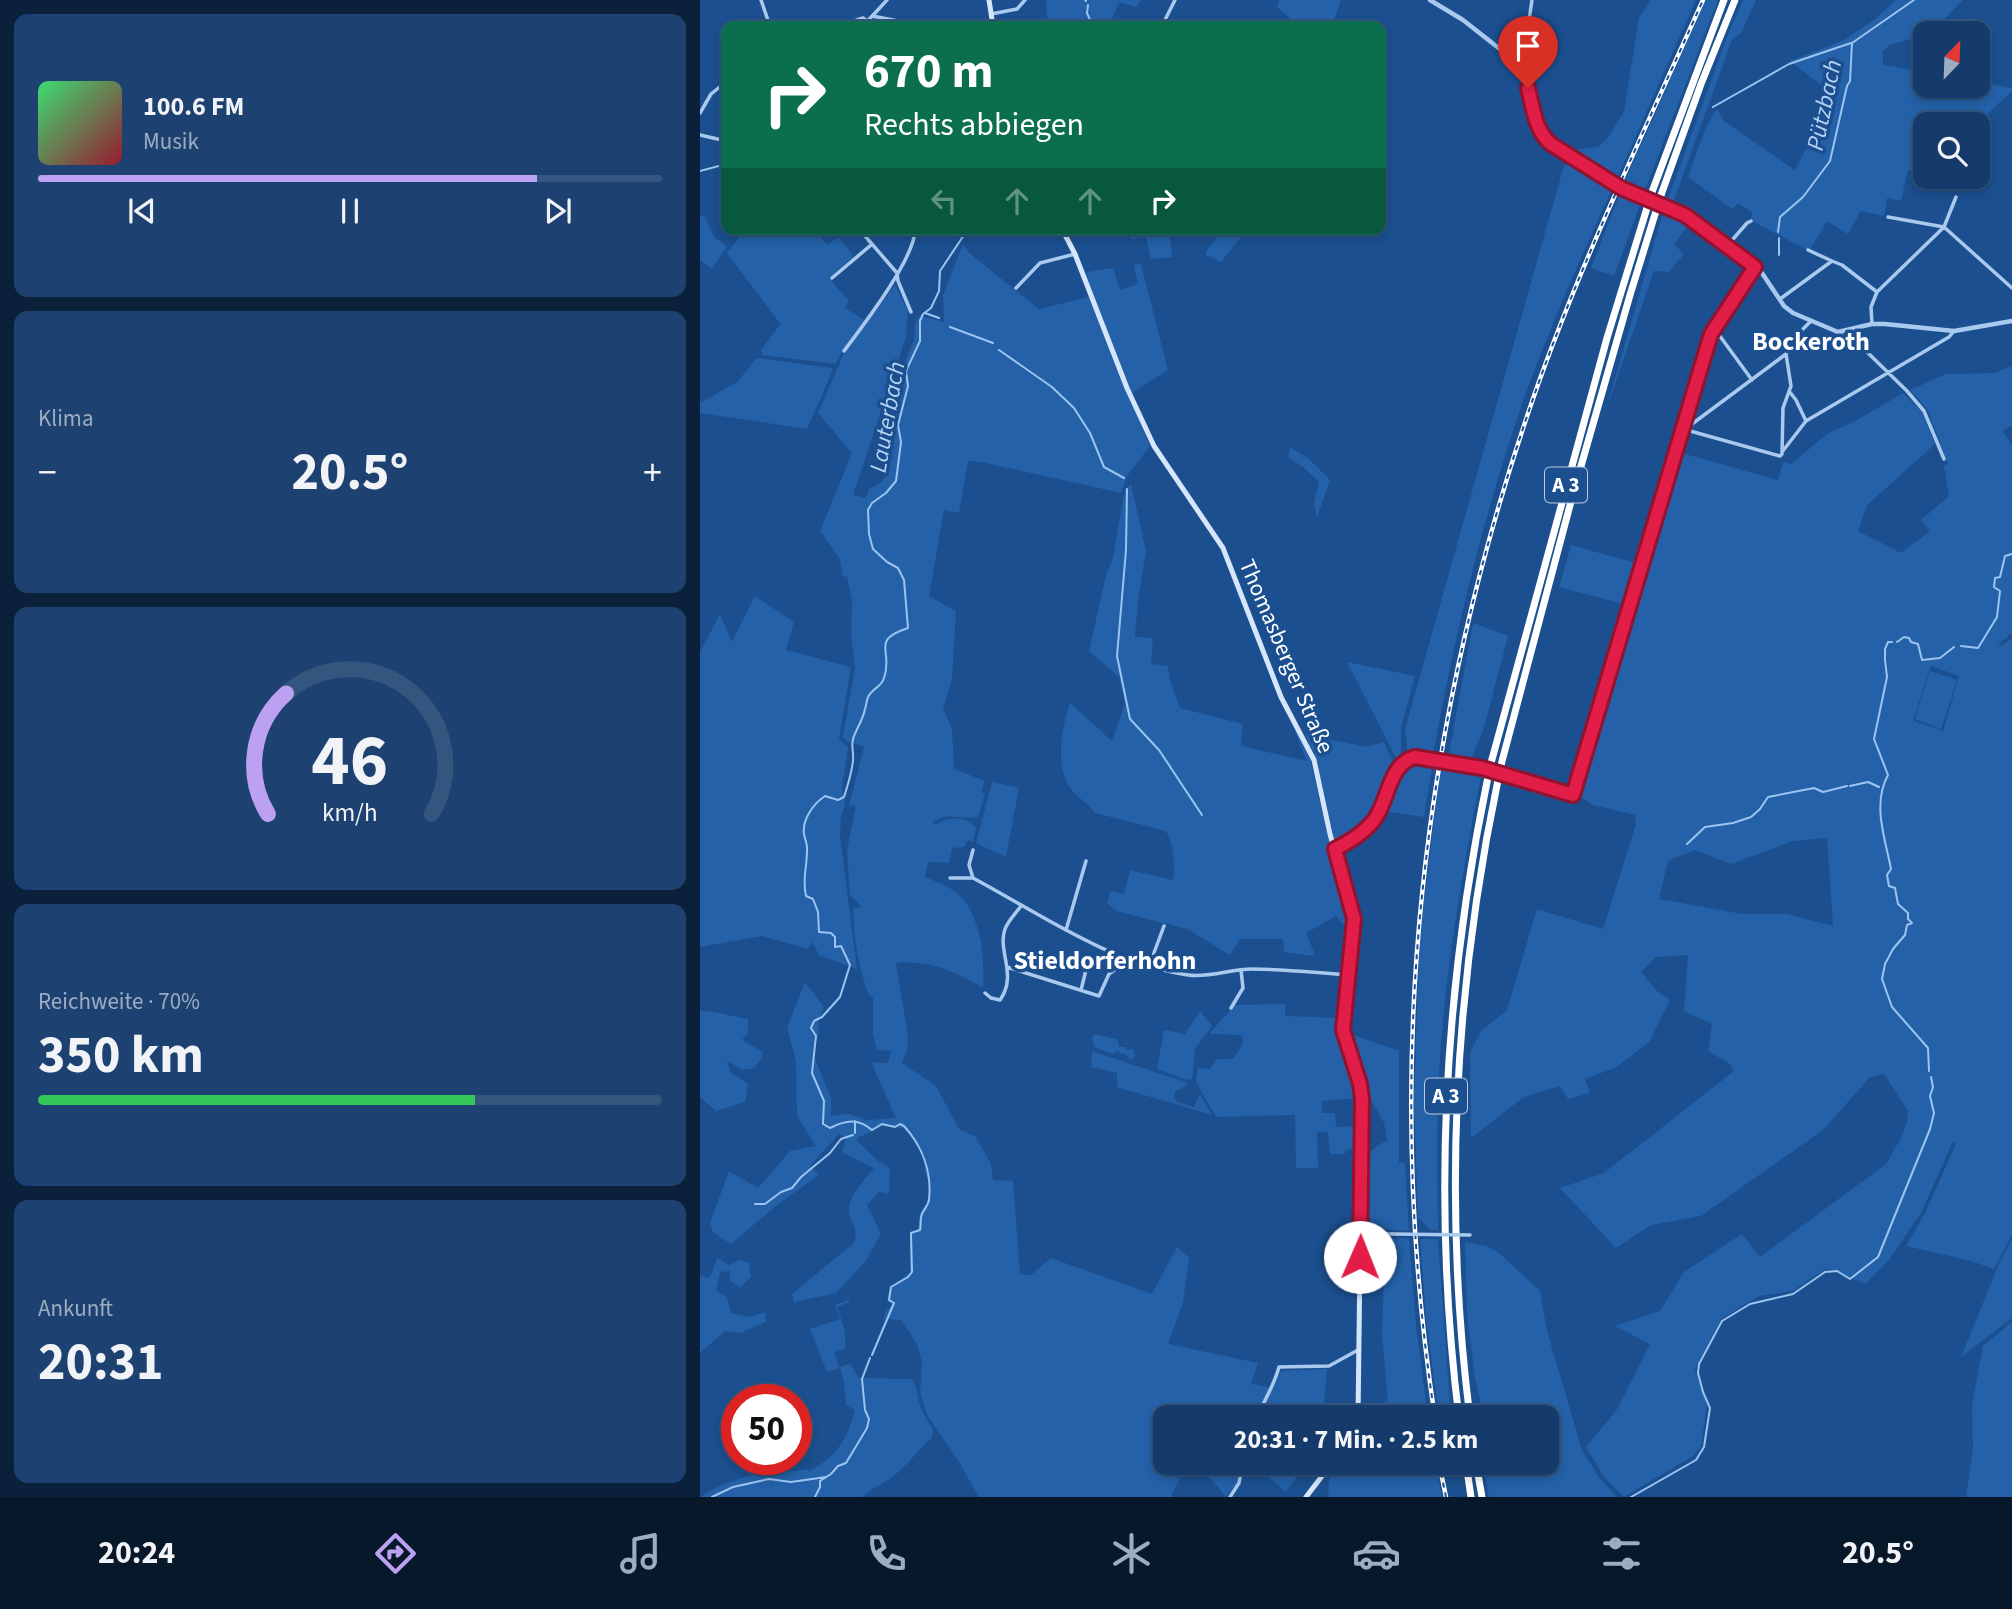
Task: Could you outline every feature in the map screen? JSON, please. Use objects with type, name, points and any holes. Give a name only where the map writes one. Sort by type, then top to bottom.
[{"type":"highway","name":"A 3","points":[[1459,1405],[1445,1258],[1446,1099],[1450,1026],[1461,924],[1488,777],[1510,685],[1606,338],[1652,192],[1724,0]]},
{"type":"highway","name":"A 3","points":[[1469,1405],[1456,1259],[1456,1088],[1472,925],[1498,780],[1577,481],[1630,295],[1661,195],[1735,0]]},
{"type":"highway","points":[[1468,1475],[1471,1497]]},
{"type":"highway","points":[[1478,1475],[1482,1497]]},
{"type":"main road","points":[[989,0],[992,21]]},
{"type":"main road","name":"Thomasberger Straße","points":[[1065,235],[1154,446],[1223,548],[1281,697],[1314,760],[1354,919],[1343,1030],[1360,1084],[1358,1405]]},
{"type":"main road","points":[[1306,1497],[1323,1475]]},
{"type":"street","points":[[761,0],[768,21]]},
{"type":"street","points":[[856,21],[868,21],[887,0]]},
{"type":"street","points":[[991,13],[1017,9],[1025,0]]},
{"type":"street","points":[[1164,21],[1175,0]]},
{"type":"street","points":[[1430,0],[1463,20],[1522,68]]},
{"type":"street","points":[[1532,0],[1522,68],[1539,130],[1544,138],[1614,185],[1685,215],[1755,267],[1793,313],[1838,332],[1867,352],[1924,411],[1944,459]]},
{"type":"street","points":[[872,16],[898,21]]},
{"type":"street","points":[[700,113],[711,94],[721,86]]},
{"type":"street","points":[[700,135],[721,140]]},
{"type":"street","points":[[1872,324],[1871,307],[1878,292],[1944,227],[1956,197]]},
{"type":"street","points":[[1888,217],[1944,227],[2012,288]]},
{"type":"street","points":[[1727,246],[1751,221]]},
{"type":"street","points":[[864,235],[897,273],[911,312]]},
{"type":"street","points":[[844,351],[892,284],[915,235]]},
{"type":"street","points":[[832,278],[872,245]]},
{"type":"street","points":[[1808,250],[1842,265],[1878,292]]},
{"type":"street","points":[[1016,288],[1040,263],[1075,254]]},
{"type":"street","points":[[1779,299],[1832,261]]},
{"type":"street","points":[[1335,849],[1368,827],[1376,818],[1398,767],[1406,759],[1415,757],[1482,768],[1573,795],[1714,327],[1755,267]]},
{"type":"street","points":[[1838,332],[1872,324],[1954,331],[2012,321]]},
{"type":"street","points":[[1683,427],[1692,424],[1786,354],[1797,335],[1810,322]]},
{"type":"street","points":[[1714,327],[1752,380]]},
{"type":"street","points":[[1683,427],[1780,456],[1806,421],[1949,337],[1954,331]]},
{"type":"street","points":[[1782,453],[1783,408],[1791,386],[1786,354]]},
{"type":"street","points":[[1789,391],[1806,421]]},
{"type":"street","points":[[972,850],[969,864],[973,878]]},
{"type":"street","points":[[1066,930],[1086,861]]},
{"type":"street","points":[[950,878],[973,878],[1066,930],[1149,966],[1192,976],[1241,970],[1349,975]]},
{"type":"street","points":[[985,993],[1000,1000],[1007,985],[1004,930],[1021,906]]},
{"type":"street","points":[[1149,966],[1164,926]]},
{"type":"street","points":[[1007,967],[1099,996],[1109,974],[1129,959]]},
{"type":"street","points":[[1081,990],[1086,970]]},
{"type":"street","points":[[1231,1008],[1243,988],[1241,970]]},
{"type":"street","points":[[1361,1234],[1476,1234]]},
{"type":"street","points":[[1262,1405],[1272,1389],[1279,1367],[1329,1366],[1358,1350]]},
{"type":"street","points":[[1230,1497],[1241,1475]]},
{"type":"shaded area","points":[[1046,0],[1141,0],[1136,7],[1119,2],[1111,21],[1048,21]]},
{"type":"shaded area","points":[[1279,0],[1341,0],[1334,21],[1293,21],[1277,7]]},
{"type":"shaded area","points":[[1651,0],[1696,0],[1616,181],[1574,155],[1580,149],[1598,147],[1608,138],[1624,111],[1639,18]]},
{"type":"shaded area","points":[[1706,0],[1718,0],[1643,195],[1623,185]]},
{"type":"shaded area","points":[[1743,0],[1756,0],[1741,33],[1732,40],[1674,200],[1666,204],[1727,37]]},
{"type":"shaded area","points":[[1896,0],[1963,0],[1943,21],[1913,21],[1913,38],[1890,45],[1883,51],[1883,65],[1913,70],[1913,98],[1990,98],[1990,84],[2012,88],[1990,112],[1913,112],[1913,171],[1908,170],[1901,201],[1887,198],[1884,216],[1861,211],[1848,234],[1827,221],[1809,251],[1750,220],[1753,213],[1738,203],[1732,209],[1688,177],[1706,127],[1717,109],[1724,121],[1795,170],[1834,95],[1790,61],[1844,40],[1874,20]]},
{"type":"shaded area","points":[[1568,161],[1612,189],[1547,339],[1512,435],[1472,571],[1433,756],[1411,754],[1407,750],[1405,729],[1563,169]]},
{"type":"shaded area","points":[[1620,193],[1641,202],[1614,276],[1591,268]]},
{"type":"shaded area","points":[[1669,212],[1691,222],[1674,244],[1684,254],[1669,272],[1654,271],[1605,413],[1662,216]]},
{"type":"shaded area","points":[[704,216],[715,238],[727,246],[712,269],[700,260],[700,217]]},
{"type":"shaded area","points":[[740,235],[819,235],[828,245],[838,237],[854,256],[829,278],[849,301],[845,308],[866,321],[841,352],[836,364],[762,355],[761,350],[782,322],[779,322],[727,253]]},
{"type":"shaded area","points":[[1129,235],[1170,235],[1172,257],[1151,259],[1146,237],[1131,239]]},
{"type":"shaded area","points":[[1219,235],[1244,235],[1221,262],[1206,255]]},
{"type":"shaded area","points":[[963,244],[968,252],[1039,309],[1089,297],[1150,446],[1127,476],[1121,493],[968,461],[959,513],[944,510],[929,596],[956,611],[952,679],[943,709],[952,729],[954,769],[985,781],[981,792],[985,793],[978,817],[949,816],[932,823],[936,825],[956,818],[976,827],[973,842],[968,840],[964,847],[952,848],[949,863],[928,862],[925,877],[958,894],[971,912],[981,944],[983,988],[962,976],[931,965],[896,963],[908,1036],[902,1063],[936,1086],[959,1129],[976,1137],[991,1164],[993,1180],[1013,1181],[1020,1274],[1031,1275],[1051,1258],[1152,1294],[1177,1247],[1189,1258],[1183,1303],[1168,1344],[1258,1363],[1251,1384],[1273,1388],[1281,1371],[1327,1369],[1324,1405],[1153,1405],[1153,1475],[1181,1475],[1171,1497],[979,1497],[927,1415],[920,1392],[922,1363],[917,1344],[901,1320],[884,1319],[892,1304],[887,1301],[890,1287],[910,1272],[910,1232],[918,1229],[920,1213],[928,1201],[930,1186],[923,1155],[903,1128],[883,1126],[857,1138],[878,1161],[890,1168],[889,1194],[879,1192],[867,1205],[881,1234],[865,1262],[836,1293],[794,1302],[792,1294],[854,1243],[856,1233],[849,1206],[854,1194],[874,1168],[842,1152],[846,1138],[839,1134],[810,1166],[819,1175],[777,1205],[731,1244],[713,1232],[710,1223],[729,1171],[758,1188],[790,1151],[816,1146],[797,1116],[796,1061],[787,1028],[805,982],[824,1007],[818,1021],[819,1033],[813,1054],[831,1098],[831,1116],[849,1114],[866,1120],[896,1118],[871,1062],[888,1063],[891,1051],[877,1050],[873,1035],[873,997],[869,995],[862,974],[854,930],[853,908],[862,907],[850,895],[847,850],[856,807],[849,805],[864,747],[845,740],[843,736],[855,668],[851,635],[852,601],[840,559],[820,531],[852,453],[818,413],[845,351],[895,285],[908,311],[906,337],[853,495],[866,498],[869,489],[882,482],[888,472],[881,458],[893,424],[893,397],[901,385],[901,372],[914,339],[915,325],[919,316],[944,322],[943,295]]},
{"type":"shaded area","points":[[1141,264],[1168,370],[1132,393],[1085,275],[1087,272],[1113,268],[1120,290],[1138,284],[1134,265]]},
{"type":"shaded area","points":[[759,358],[832,368],[807,429],[700,413],[700,403],[737,382]]},
{"type":"shaded area","points":[[2012,366],[2012,425],[2003,431],[2012,445],[2012,633],[1998,647],[2012,639],[2012,1235],[1994,1269],[1906,1246],[1925,1213],[1956,1144],[1953,1141],[1922,1211],[1889,1260],[1865,1284],[1830,1269],[1822,1271],[1793,1291],[1759,1296],[1721,1319],[1695,1369],[1707,1405],[1701,1447],[1693,1456],[1624,1497],[1604,1477],[1586,1447],[1616,1411],[1650,1344],[1615,1326],[1660,1311],[1684,1272],[1742,1234],[1760,1257],[1886,1164],[1901,1138],[1908,1111],[1884,1074],[1870,1077],[1823,1130],[1701,1216],[1651,1225],[1616,1248],[1560,1188],[1604,1173],[1734,1071],[1729,1063],[1708,1051],[1712,1024],[1684,1011],[1688,955],[1656,957],[1641,972],[1657,991],[1670,1000],[1650,1041],[1617,1067],[1585,1079],[1590,1093],[1568,1099],[1560,1086],[1524,1097],[1471,1138],[1470,1052],[1481,1031],[1507,1010],[1537,909],[1603,929],[1636,824],[1635,815],[1593,805],[1578,795],[1678,452],[1778,480],[1783,462],[1791,464],[1827,434],[1903,393],[1922,412],[1935,444],[1867,505],[1858,531],[1901,553],[1930,531],[1921,520],[1949,496],[1944,466],[1948,464],[1927,409],[1910,390],[1946,374],[1995,373]],"holes":[[[1931,666],[1959,676],[1943,731],[1913,721]],[[1827,838],[1833,926],[1787,914],[1742,914],[1659,899],[1668,861],[1695,850],[1731,864],[1793,841]]]},
{"type":"shaded area","points":[[1290,447],[1308,458],[1330,480],[1317,517],[1314,504],[1319,482],[1288,457]]},
{"type":"shaded area","points":[[1131,484],[1146,551],[1135,637],[1153,638],[1151,664],[1168,666],[1180,708],[1243,724],[1241,746],[1307,761],[1295,732],[1297,730],[1309,753],[1349,906],[1348,936],[1346,927],[1336,916],[1306,933],[1314,952],[1313,956],[1284,952],[1283,939],[1240,939],[1230,955],[1187,929],[1116,911],[1107,903],[1110,891],[1124,894],[1130,870],[1173,880],[1174,874],[1172,849],[1166,831],[1095,813],[1071,789],[1061,759],[1062,735],[1070,703],[1112,741],[1125,704],[1119,677],[1089,651],[1106,575],[1113,558],[1125,489]]},
{"type":"shaded area","points":[[1571,545],[1639,564],[1627,605],[1559,587]]},
{"type":"shaded area","points":[[755,596],[794,622],[786,650],[851,667],[839,739],[848,747],[842,788],[845,803],[840,836],[857,969],[819,955],[812,942],[808,949],[762,936],[700,947],[700,652],[720,614],[732,642]]},
{"type":"shaded area","points":[[1473,623],[1508,636],[1484,728],[1471,759],[1449,754]]},
{"type":"shaded area","points":[[1347,662],[1415,676],[1401,728],[1401,761],[1395,756]]},
{"type":"shaded area","points":[[1930,671],[1957,680],[1941,729],[1915,719]]},
{"type":"shaded area","points":[[1305,734],[1366,747],[1384,742],[1395,765],[1377,813],[1367,825],[1339,843],[1335,842],[1314,753]]},
{"type":"shaded area","points":[[1420,761],[1433,762],[1424,817],[1390,812],[1375,825],[1384,812],[1402,769]]},
{"type":"shaded area","points":[[1441,764],[1478,772],[1481,777],[1446,990],[1438,1099],[1438,1230],[1430,1230],[1418,1217],[1414,1103],[1419,943]]},
{"type":"shaded area","points":[[992,782],[1019,788],[1006,857],[976,843]]},
{"type":"shaded area","points":[[1285,1004],[1285,1016],[1339,1018],[1358,1098],[1322,1101],[1322,1113],[1335,1113],[1336,1127],[1356,1126],[1356,1149],[1345,1150],[1345,1154],[1330,1154],[1328,1132],[1317,1132],[1318,1168],[1296,1168],[1295,1115],[1216,1117],[1196,1082],[1198,1068],[1210,1069],[1217,1059],[1233,1059],[1243,1044],[1242,1035],[1209,1034],[1235,1005]]},
{"type":"shaded area","points":[[700,1011],[748,1019],[748,1033],[742,1040],[763,1052],[762,1058],[754,1068],[742,1070],[727,1060],[730,1072],[748,1084],[745,1102],[716,1111],[700,1097]]},
{"type":"shaded area","points":[[1200,1011],[1212,1026],[1195,1049],[1192,1079],[1187,1080],[1157,1069],[1164,1030],[1185,1034]]},
{"type":"shaded area","points":[[1347,1033],[1399,1051],[1399,1163],[1405,1163],[1409,1231],[1365,1228],[1367,1153],[1387,1140],[1384,1123],[1364,1087]]},
{"type":"shaded area","points":[[1095,1034],[1116,1039],[1119,1047],[1133,1049],[1136,1056],[1130,1060],[1125,1053],[1118,1051],[1113,1054],[1094,1047],[1092,1038]]},
{"type":"shaded area","points":[[1092,1051],[1188,1083],[1176,1090],[1176,1101],[1194,1107],[1200,1094],[1212,1115],[1117,1087],[1117,1073],[1091,1067]]},
{"type":"shaded area","points":[[1409,1238],[1416,1326],[1426,1405],[1380,1405],[1388,1400],[1382,1336],[1385,1239]]},
{"type":"shaded area","points":[[1420,1239],[1438,1239],[1450,1405],[1437,1405],[1426,1318]]},
{"type":"shaded area","points":[[2012,1239],[2012,1318],[1961,1357],[1998,1266]]},
{"type":"shaded area","points":[[1465,1242],[1487,1246],[1499,1253],[1540,1291],[1547,1331],[1582,1450],[1600,1479],[1617,1497],[1489,1497],[1485,1475],[1559,1475],[1559,1405],[1481,1405],[1467,1314]]},
{"type":"shaded area","points":[[717,1258],[729,1265],[740,1260],[749,1263],[751,1277],[741,1287],[730,1281],[730,1271],[720,1272],[716,1291],[727,1297],[731,1313],[750,1317],[765,1312],[766,1322],[740,1333],[725,1331],[700,1353],[700,1276],[710,1278]]},
{"type":"shaded area","points":[[849,1300],[850,1302],[837,1307],[845,1331],[845,1348],[834,1353],[839,1367],[850,1364],[859,1378],[912,1379],[922,1411],[933,1430],[932,1438],[896,1474],[863,1497],[700,1497],[722,1485],[754,1475],[812,1475],[812,1470],[840,1446],[855,1410],[846,1405],[840,1368],[827,1372],[810,1329],[840,1319],[835,1305]]},
{"type":"shaded area","points":[[2012,1322],[2012,1497],[1966,1497],[1973,1449],[1972,1405],[1983,1346]]},
{"type":"shaded area","points":[[1208,1475],[1239,1475],[1238,1482],[1226,1497]]},
{"type":"shaded area","points":[[1266,1475],[1298,1475],[1286,1492]]},
{"type":"shaded area","points":[[1331,1475],[1438,1475],[1442,1497],[1328,1497]]},
{"type":"waterway","name":"Pützbach","points":[[1778,232],[1780,217],[1803,197],[1830,161],[1850,81],[1852,43],[1914,0]]},
{"type":"waterway","name":"Lauterbach","points":[[1088,5],[1089,21]]},
{"type":"waterway","points":[[1713,107],[1789,64],[1851,43]]},
{"type":"waterway","points":[[700,171],[721,165]]},
{"type":"waterway","name":"Lauterbach","points":[[872,1355],[894,1303],[889,1300],[891,1287],[912,1272],[911,1233],[920,1230],[921,1216],[929,1200],[929,1180],[921,1152],[904,1126],[882,1124],[872,1130],[857,1122],[841,1123],[830,1128],[823,1124],[824,1101],[812,1073],[816,1036],[811,1028],[814,1021],[822,1017],[840,997],[850,965],[841,946],[835,947],[835,937],[831,933],[819,932],[818,912],[813,899],[806,896],[807,849],[804,829],[809,813],[821,799],[825,796],[838,800],[844,797],[850,778],[853,739],[868,697],[884,678],[886,642],[889,637],[908,628],[904,580],[898,568],[873,549],[868,510],[896,481],[901,442],[898,425],[908,386],[906,371],[920,341],[920,321],[923,314],[931,308],[939,291],[940,271],[964,235]]},
{"type":"waterway","name":"Pützbach","points":[[1779,238],[1779,255]]},
{"type":"waterway","points":[[925,313],[939,318]]},
{"type":"waterway","points":[[950,327],[993,343]]},
{"type":"waterway","points":[[999,350],[1052,387],[1074,408],[1090,433],[1104,467],[1124,478]]},
{"type":"waterway","points":[[1127,489],[1126,550],[1117,656],[1130,719],[1159,750],[1202,815]]},
{"type":"waterway","points":[[1961,646],[1978,648],[1997,617],[2000,591],[1994,587],[1995,578],[2000,577],[2005,556],[2012,554]]},
{"type":"waterway","points":[[1897,642],[1904,637],[1918,644],[1922,660],[1940,658],[1954,647]]},
{"type":"waterway","points":[[1892,642],[1888,642],[1885,649],[1887,677],[1874,739],[1888,775],[1883,786],[1880,809],[1891,869],[1887,875],[1889,886],[1895,888],[1898,904],[1908,913],[1908,919],[1912,923],[1907,925],[1905,935],[1893,949],[1885,964],[1882,979],[1892,1007],[1928,1048],[1929,1071]]},
{"type":"waterway","points":[[1850,786],[1868,782],[1879,787]]},
{"type":"waterway","points":[[1687,844],[1705,827],[1751,817],[1768,797],[1814,788],[1823,792],[1847,786]]},
{"type":"waterway","points":[[1631,1497],[1696,1460],[1704,1447],[1710,1408],[1698,1373],[1699,1364],[1722,1321],[1750,1304],[1793,1294],[1825,1272],[1837,1271],[1850,1279],[1878,1257],[1930,1129],[1934,1113],[1930,1096],[1933,1087],[1931,1077]]},
{"type":"waterway","points":[[855,1121],[855,1133]]},
{"type":"waterway","points":[[755,1204],[765,1204],[781,1192],[792,1188],[830,1153],[841,1139],[853,1135]]},
{"type":"waterway","name":"Lauterbach","points":[[815,1497],[820,1481],[846,1463],[867,1428],[869,1419],[865,1410],[862,1379],[870,1358]]},
{"type":"waterway","points":[[712,1497],[733,1487],[769,1479],[791,1482],[826,1477]]},
{"type":"railway","points":[[1433,1405],[1419,1287],[1412,1157],[1413,1028],[1422,900],[1438,772],[1463,645],[1495,518],[1535,393],[1573,293],[1703,0]]},
{"type":"railway","points":[[1441,1475],[1446,1497]]},
{"type":"district","name":"Bockeroth","points":[[1811,341]]},
{"type":"district","name":"Stieldorferhohn","points":[[1105,960]]},
{"type":"route","points":[[1360,1257],[1362,1099],[1343,1030],[1354,919],[1335,849],[1368,827],[1376,818],[1398,767],[1406,759],[1431,758],[1482,768],[1573,795],[1711,334],[1755,267],[1685,215],[1614,185],[1551,144],[1539,130],[1528,88]]}]
